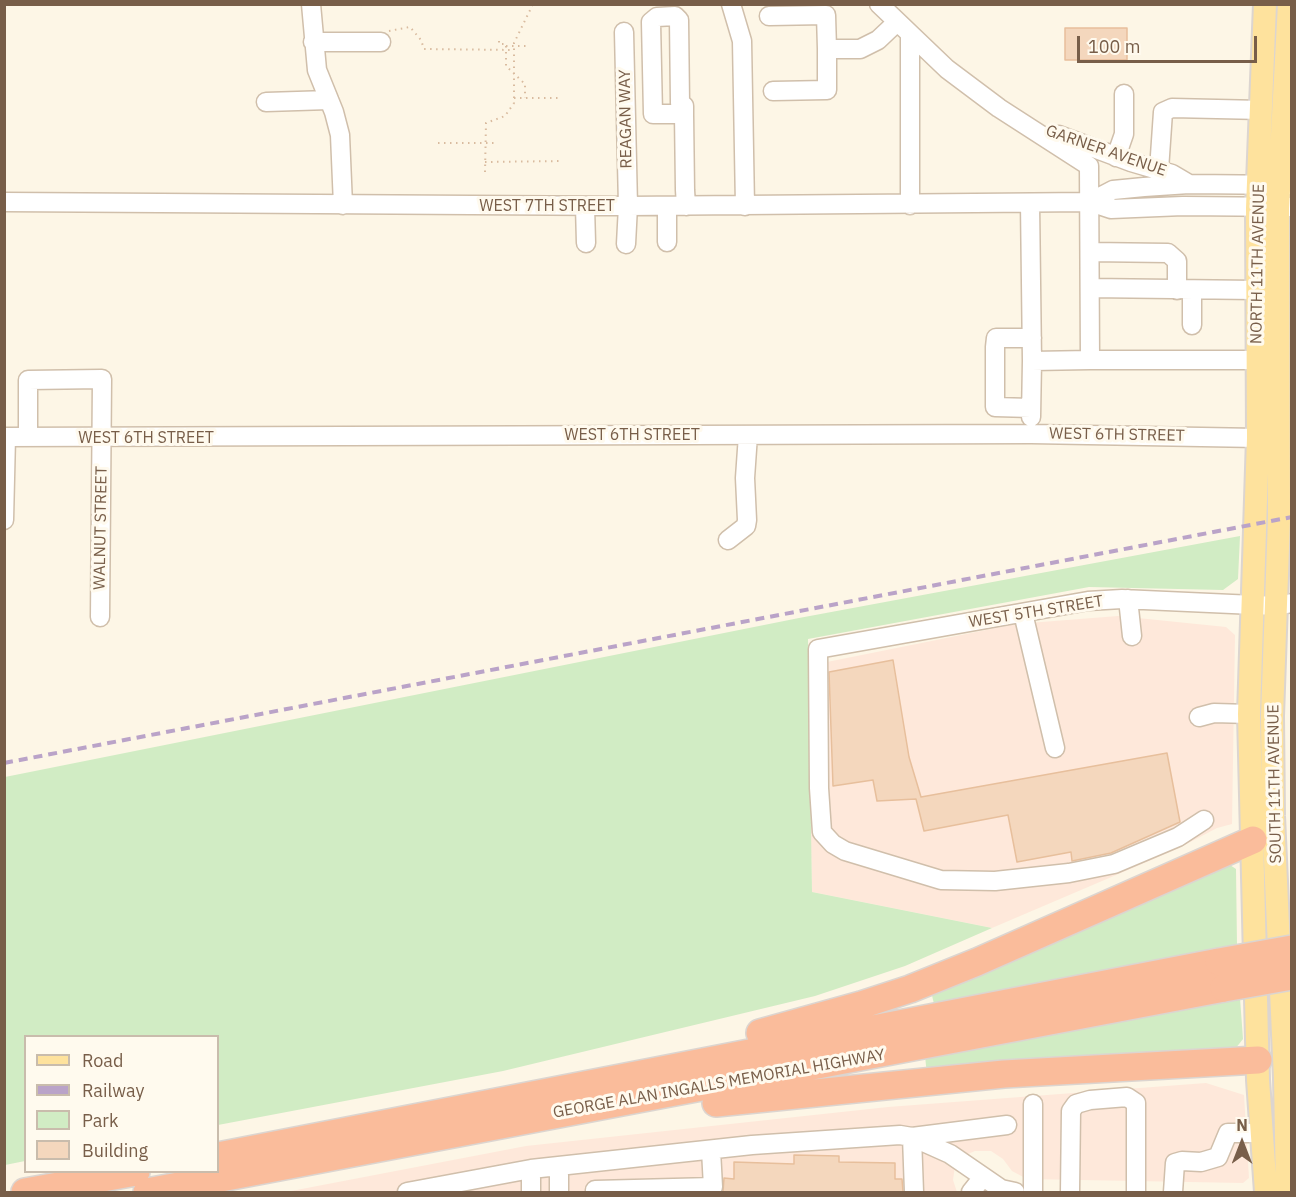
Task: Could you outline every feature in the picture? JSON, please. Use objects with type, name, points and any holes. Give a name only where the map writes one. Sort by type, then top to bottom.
[{"type":"highway","points":[[504,1112],[871,1002],[977,962],[1273,839]]},
{"type":"highway","name":"GEORGE ALAN INGALLS MEMORIAL HIGHWAY","points":[[147,1192],[504,1112],[1222,975],[1292,949]]},
{"type":"highway","name":"GEORGE ALAN INGALLS MEMORIAL HIGHWAY","points":[[1222,975],[1292,976]]},
{"type":"highway","points":[[504,1112],[972,1077],[1257,1060]]},
{"type":"highway","name":"GEORGE ALAN INGALLS MEMORIAL HIGHWAY","points":[[219,1156],[504,1112]]},
{"type":"highway","points":[[25,1192],[130,1173]]},
{"type":"main road","name":"NORTH 11TH AVENUE","points":[[1256,524],[1258,438],[1286,319],[1275,208],[1258,185],[1265,4]]},
{"type":"main road","name":"NORTH 11TH AVENUE","points":[[1279,511],[1285,425],[1276,361],[1256,316],[1256,290],[1275,208],[1286,185],[1289,4]]},
{"type":"main road","points":[[1256,316],[1268,337],[1267,416],[1273,424],[1285,425]]},
{"type":"main road","points":[[1258,438],[1265,442],[1270,454],[1270,498],[1279,511]]},
{"type":"main road","name":"SOUTH 11TH AVENUE","points":[[1279,511],[1284,605],[1272,716],[1273,839],[1288,1056],[1287,1192]]},
{"type":"main road","name":"SOUTH 11TH AVENUE","points":[[1256,524],[1249,714],[1273,839],[1257,1060],[1266,1192]]},
{"type":"main road","points":[[1257,1060],[1288,1056]]},
{"type":"street","points":[[311,4],[317,70],[340,135],[343,205]]},
{"type":"street","points":[[731,4],[742,41],[745,206]]},
{"type":"street","name":"GARNER AVENUE","points":[[879,4],[946,69],[999,108],[1086,162],[1089,166],[1090,202]]},
{"type":"street","points":[[769,16],[826,15],[827,90],[773,91]]},
{"type":"street","points":[[684,114],[653,114],[651,22],[657,17],[675,16],[679,20],[680,103],[684,106],[686,206]]},
{"type":"street","points":[[827,50],[860,49],[878,40],[897,22]]},
{"type":"street","name":"REAGAN WAY","points":[[624,32],[628,206],[626,244]]},
{"type":"street","points":[[910,36],[910,205]]},
{"type":"street","points":[[313,42],[381,42]]},
{"type":"street","points":[[1116,157],[1124,134],[1124,94]]},
{"type":"street","points":[[266,102],[329,100]]},
{"type":"street","points":[[1159,170],[1163,112],[1172,108],[1262,110]]},
{"type":"street","name":"GARNER AVENUE","points":[[1023,121],[1116,157],[1172,174],[1188,184]]},
{"type":"street","name":"WEST 7TH STREET","points":[[1090,202],[1113,190],[1188,184],[1286,185]]},
{"type":"street","name":"WEST 7TH STREET","points":[[4,202],[585,206],[1090,202],[1111,209],[1183,206],[1275,208]]},
{"type":"street","points":[[1090,202],[1090,360]]},
{"type":"street","points":[[1030,203],[1031,434]]},
{"type":"street","points":[[585,206],[586,243]]},
{"type":"street","points":[[667,206],[667,242]]},
{"type":"street","points":[[1090,252],[1168,253],[1177,261],[1192,324]]},
{"type":"street","points":[[1090,288],[1256,290]]},
{"type":"street","points":[[1031,408],[996,407],[995,347],[996,338],[1032,338]]},
{"type":"street","points":[[1032,361],[1276,361]]},
{"type":"street","name":"WALNUT STREET","points":[[28,437],[28,380],[102,379],[100,617]]},
{"type":"street","name":"WEST 6TH STREET","points":[[5,437],[1031,434],[1258,438]]},
{"type":"street","points":[[728,540],[746,526],[745,478],[748,435]]},
{"type":"street","points":[[4,520],[5,437]]},
{"type":"street","points":[[1128,599],[1132,636]]},
{"type":"street","name":"WEST 5TH STREET","points":[[1204,820],[1178,837],[1114,864],[1069,873],[994,881],[941,880],[845,851],[833,844],[822,832],[819,788],[818,649],[911,640],[1023,613],[1088,601],[1128,599],[1284,605]]},
{"type":"street","points":[[1023,613],[1055,748]]},
{"type":"street","points":[[1199,717],[1214,713],[1249,714]]},
{"type":"street","points":[[1070,1192],[1071,1111],[1076,1104],[1127,1097],[1136,1102],[1136,1192]]},
{"type":"street","points":[[1033,1104],[1033,1192]]},
{"type":"street","points":[[410,1192],[443,1189],[531,1169],[711,1149],[867,1135],[912,1137],[1007,1125]]},
{"type":"street","points":[[1173,1192],[1175,1164],[1182,1161],[1201,1162],[1218,1156],[1228,1133],[1262,1133]]},
{"type":"street","points":[[912,1137],[950,1154],[1001,1189],[1015,1192]]},
{"type":"street","points":[[912,1137],[914,1192]]},
{"type":"street","points":[[594,1162],[595,1191],[713,1187],[711,1149]]},
{"type":"street","points":[[559,1166],[559,1192]]},
{"type":"street","points":[[531,1169],[531,1192]]},
{"type":"street","points":[[971,1192],[983,1178]]},
{"type":"path","points":[[485,172],[486,123],[505,116],[514,103],[514,48],[533,4]]},
{"type":"path","points":[[381,42],[383,35],[392,29],[410,27],[421,40],[424,50],[527,46]]},
{"type":"path","points":[[499,41],[499,44],[506,48]]},
{"type":"path","points":[[506,48],[506,66],[525,84],[525,98]]},
{"type":"path","points":[[514,98],[561,98]]},
{"type":"path","points":[[438,143],[495,143]]},
{"type":"path","points":[[485,162],[563,161]]},
{"type":"shaded area","points":[[1118,616],[1226,627],[1235,635],[1232,824],[1217,828],[1177,849],[992,928],[812,892],[807,666],[1016,624]]},
{"type":"shaded area","points":[[1206,1083],[1244,1095],[1249,1178],[1243,1183],[1027,1179],[1012,1171],[1003,1159],[991,1151],[975,1151],[963,1156],[955,1166],[953,1180],[957,1192],[286,1192],[526,1146],[888,1107]]},
{"type":"green space","points":[[1240,536],[1238,579],[1223,590],[1089,587],[808,639],[812,892],[992,928],[905,966],[815,996],[503,1071],[219,1125],[219,1035],[24,1035],[24,1161],[5,1165],[5,777],[799,618]]},
{"type":"green space","points":[[1227,863],[1236,869],[1237,945],[934,1004],[930,987]]},
{"type":"green space","points":[[1240,998],[1243,1039],[1235,1049],[927,1075],[925,1056]]},
{"type":"building","points":[[1065,28],[1127,28],[1127,60],[1065,60]]},
{"type":"building","points":[[893,660],[909,757],[921,797],[1167,753],[1180,822],[1111,853],[1072,861],[1071,852],[1017,862],[1008,815],[924,831],[916,799],[877,801],[873,780],[833,786],[829,672]]},
{"type":"building","points":[[794,1155],[839,1156],[839,1162],[895,1163],[895,1179],[902,1179],[903,1192],[723,1192],[724,1178],[734,1179],[734,1162],[794,1164]]},
{"type":"railway","points":[[4,763],[1292,517]]}]
